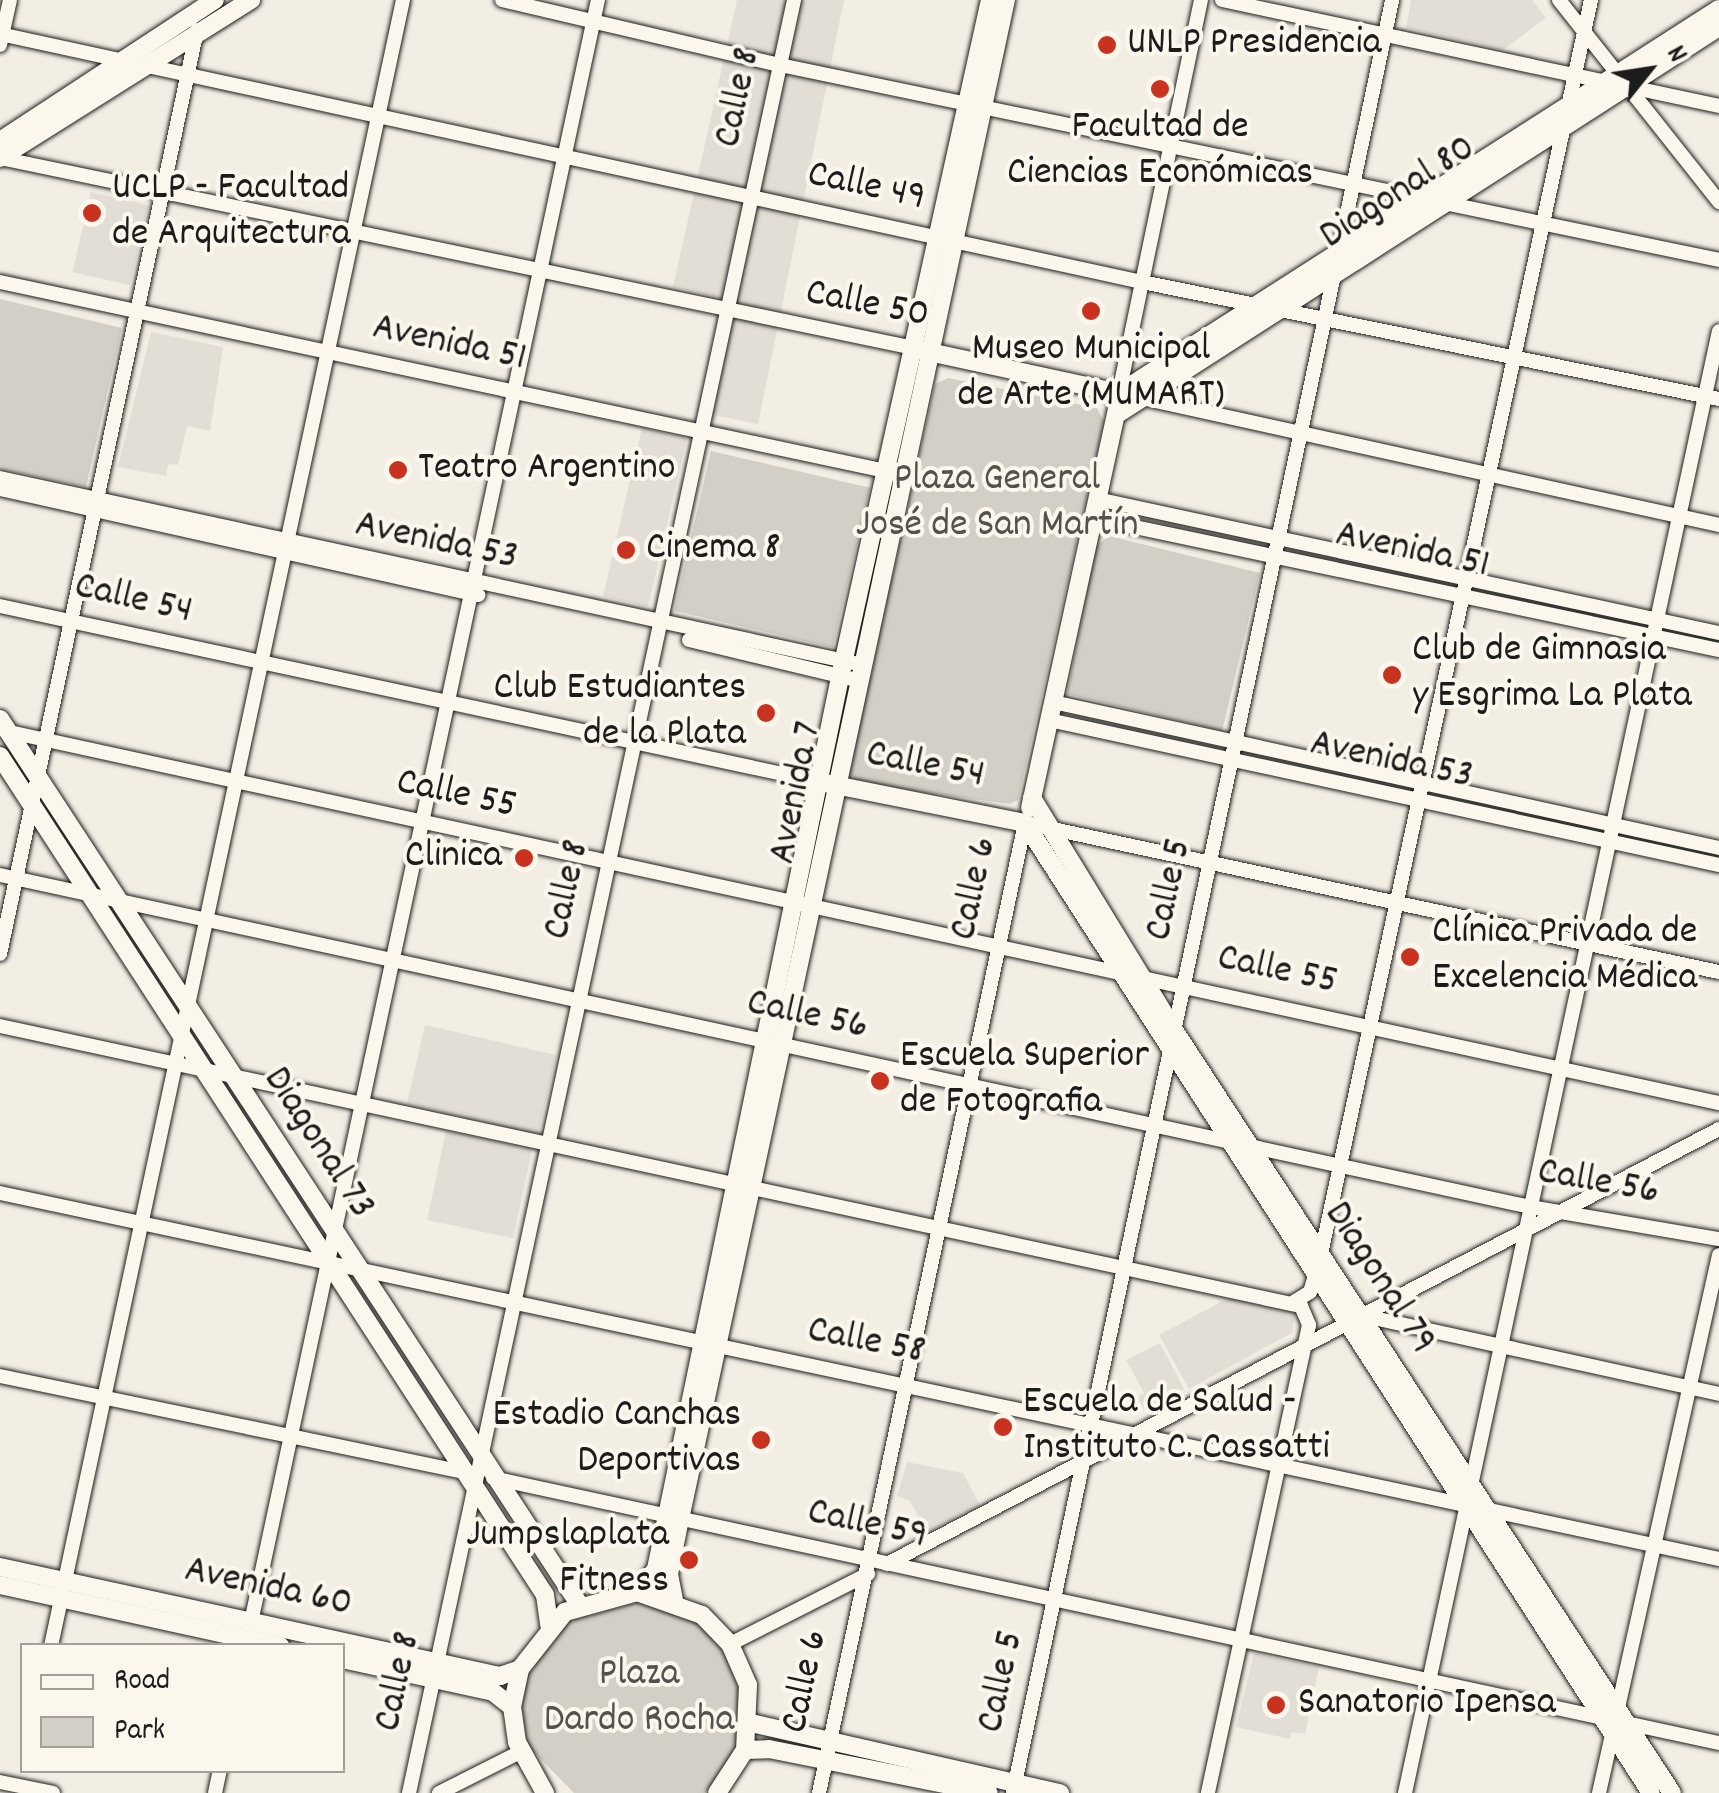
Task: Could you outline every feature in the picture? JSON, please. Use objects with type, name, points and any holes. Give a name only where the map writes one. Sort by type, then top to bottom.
[{"type":"main road","points":[[0,158],[251,0]]},
{"type":"main road","name":"Avenida 7","points":[[850,671],[975,106],[990,0]]},
{"type":"main road","name":"Avenida 7","points":[[975,106],[1006,0]]},
{"type":"main road","points":[[0,141],[207,3]]},
{"type":"main road","name":"Diagonal 80","points":[[1116,415],[1330,280],[1719,8]]},
{"type":"main road","name":"Diagonal 80","points":[[1618,81],[1719,28]]},
{"type":"main road","name":"Diagonal 80","points":[[1119,394],[1264,302],[1440,201]]},
{"type":"main road","name":"Avenida 7","points":[[637,1592],[656,1569],[673,1517],[804,904],[886,470],[922,350]]},
{"type":"main road","name":"Calle 50","points":[[922,350],[1119,394]]},
{"type":"main road","name":"Calle 6","points":[[1026,823],[1119,394]]},
{"type":"main road","name":"Diagonal 73","points":[[3,727],[356,1268],[552,1590],[579,1604]]},
{"type":"main road","name":"Diagonal 73","points":[[0,756],[327,1261],[478,1474]]},
{"type":"main road","name":"Calle 54","points":[[828,784],[1026,823]]},
{"type":"main road","name":"Diagonal 79","points":[[1032,798],[1248,1143],[1318,1263]]},
{"type":"main road","name":"Diagonal 79","points":[[1026,823],[1170,1051],[1318,1263],[1614,1720],[1672,1793]]},
{"type":"main road","name":"Diagonal 79","points":[[1468,1495],[1484,1508],[1614,1720],[1651,1793]]},
{"type":"main road","name":"Avenida 7","points":[[673,1517],[669,1574],[674,1600]]},
{"type":"main road","name":"Avenida 60","points":[[0,1567],[63,1590],[292,1643]]},
{"type":"main road","name":"Avenida 60","points":[[0,1585],[63,1590]]},
{"type":"main road","name":"Diagonal 73","points":[[549,1625],[552,1590]]},
{"type":"main road","points":[[545,1793],[520,1752],[512,1708],[520,1669],[549,1625],[579,1604],[637,1592],[674,1600],[702,1615],[730,1644],[748,1685],[751,1722],[745,1750],[717,1793]]},
{"type":"main road","name":"Avenida 60","points":[[345,1653],[435,1670],[493,1692],[512,1708]]},
{"type":"main road","name":"Avenida 60","points":[[345,1659],[500,1676],[520,1669]]},
{"type":"main road","points":[[751,1722],[770,1740],[1014,1788],[1060,1793]]},
{"type":"main road","points":[[745,1750],[770,1740]]},
{"type":"main road","points":[[828,1752],[989,1793]]},
{"type":"street","points":[[1,38],[10,0]]},
{"type":"street","points":[[52,1643],[190,1011],[403,0]]},
{"type":"street","points":[[502,0],[780,65],[1170,142],[1719,260]]},
{"type":"street","points":[[249,1635],[598,0]]},
{"type":"street","name":"Calle 8","points":[[409,1793],[794,0]]},
{"type":"street","name":"Calle 6","points":[[1119,394],[1201,0]]},
{"type":"street","points":[[1222,0],[1576,76],[1618,81],[1719,106]]},
{"type":"street","name":"Calle 5","points":[[1014,1788],[1392,0]]},
{"type":"street","points":[[1559,0],[1618,81],[1719,202]]},
{"type":"street","points":[[1294,1302],[1310,1292],[1341,1166],[1466,597],[1590,0]]},
{"type":"street","points":[[0,954],[29,803],[46,740],[196,35],[207,3]]},
{"type":"street","name":"Calle 49","points":[[1,38],[120,60],[1142,282],[1264,302],[1712,398]]},
{"type":"street","name":"Calle 50","points":[[0,158],[726,313],[922,350]]},
{"type":"street","name":"Avenida 51","points":[[0,282],[886,470]]},
{"type":"street","points":[[1405,1793],[1679,517],[1712,398],[1719,330]]},
{"type":"street","name":"Calle 50","points":[[1119,394],[1719,525]]},
{"type":"street","name":"Avenida 53","points":[[0,478],[96,505],[286,549],[850,671]]},
{"type":"street","name":"Avenida 53","points":[[0,490],[96,505]]},
{"type":"street","name":"Avenida 51","points":[[1095,508],[1277,538],[1719,633]]},
{"type":"street","name":"Avenida 51","points":[[1095,508],[1274,556],[1719,650]]},
{"type":"street","name":"Calle 54","points":[[0,606],[828,784]]},
{"type":"street","name":"Avenida 53","points":[[1051,711],[1234,744],[1719,848]]},
{"type":"street","name":"Avenida 53","points":[[1051,711],[1231,761],[1719,865]]},
{"type":"street","name":"Calle 55","points":[[3,727],[236,782],[1719,1103]]},
{"type":"street","name":"Calle 6","points":[[819,1793],[1026,823]]},
{"type":"street","name":"Calle 54","points":[[1026,823],[1719,972]]},
{"type":"street","name":"Calle 56","points":[[0,875],[1531,1207],[1565,1209],[1719,1240]]},
{"type":"street","points":[[0,1026],[744,1188],[1294,1302],[1308,1320],[1208,1793]]},
{"type":"street","points":[[730,1644],[867,1567],[888,1564],[1132,1432],[1719,1129]]},
{"type":"street","name":"Calle 58","points":[[0,1192],[1278,1464],[1468,1495]]},
{"type":"street","points":[[1598,1793],[1719,1255]]},
{"type":"street","points":[[1354,1318],[1719,1394]]},
{"type":"street","name":"Calle 59","points":[[0,1376],[478,1474],[673,1517],[867,1567]]},
{"type":"street","points":[[1484,1508],[1719,1559]]},
{"type":"street","name":"Calle 59","points":[[888,1564],[1719,1743]]},
{"type":"street","points":[[439,1793],[520,1752]]},
{"type":"street","points":[[0,1782],[21,1783],[53,1793]]},
{"type":"shaded area","points":[[737,0],[844,0],[758,424],[709,414],[734,301],[673,287]]},
{"type":"shaded area","points":[[1411,0],[1532,0],[1546,18],[1503,50],[1406,28]]},
{"type":"shaded area","points":[[91,192],[148,205],[130,285],[73,272]]},
{"type":"shaded area","points":[[151,332],[223,347],[210,431],[187,426],[178,465],[168,464],[166,476],[118,467]]},
{"type":"shaded area","points":[[642,428],[687,438],[648,607],[603,597]]},
{"type":"shaded area","points":[[425,1025],[557,1055],[538,1134],[407,1104]]},
{"type":"shaded area","points":[[446,1131],[532,1149],[513,1238],[427,1220]]},
{"type":"shaded area","points":[[1232,1296],[1295,1313],[1292,1333],[1189,1389],[1159,1335]]},
{"type":"shaded area","points":[[1160,1343],[1184,1389],[1144,1410],[1137,1398],[1144,1393],[1126,1360]]},
{"type":"shaded area","points":[[907,1462],[963,1473],[980,1505],[927,1533],[910,1501],[897,1496]]},
{"type":"shaded area","name":"Sanatorio Ipensa","points":[[1254,1653],[1319,1667],[1305,1734],[1292,1732],[1290,1739],[1236,1727]]},
{"type":"green space","points":[[0,299],[122,328],[86,487],[0,469]]},
{"type":"green space","name":"Plaza General José de San Martín","points":[[948,378],[1097,408],[1104,421],[1018,800],[1010,804],[859,784],[849,772],[935,384]]},
{"type":"green space","points":[[711,451],[870,488],[833,647],[674,611]]},
{"type":"green space","points":[[1107,507],[1272,542],[1271,548],[1106,513]]},
{"type":"green space","points":[[1109,536],[1260,573],[1222,731],[1067,694],[1096,546]]},
{"type":"green space","points":[[1289,547],[1455,582],[1454,588],[1288,553]]},
{"type":"green space","points":[[1476,585],[1642,620],[1641,626],[1475,591]]},
{"type":"green space","name":"Plaza Dardo Rocha","points":[[639,1602],[675,1609],[707,1630],[730,1661],[741,1698],[739,1736],[726,1769],[705,1793],[574,1793],[529,1747],[520,1715],[525,1679],[567,1622]]},
{"type":"place","name":"UNLP Presidencia","points":[[1107,45]]},
{"type":"place","name":"Facultad de Ciencias Económicas","points":[[1160,89]]},
{"type":"place","name":"UCLP - Facultad de Arquitectura","points":[[92,213]]},
{"type":"place","name":"Museo Municipal de Arte (MUMART)","points":[[1091,311]]},
{"type":"place","name":"Teatro Argentino","points":[[398,470]]},
{"type":"place","name":"Cinema 8","points":[[626,550]]},
{"type":"place","name":"Club de Gimnasia y Esgrima La Plata","points":[[1392,675]]},
{"type":"place","name":"Club Estudiantes de la Plata","points":[[766,713]]},
{"type":"place","name":"Clinica","points":[[524,858]]},
{"type":"place","name":"Clínica Privada de Excelencia Médica","points":[[1410,957]]},
{"type":"place","name":"Escuela Superior de Fotografia","points":[[880,1081]]},
{"type":"place","name":"Escuela de Salud - Instituto C. Cassatti","points":[[1003,1427]]},
{"type":"place","name":"Estadio Canchas Deportivas","points":[[761,1440]]},
{"type":"place","name":"Jumpslaplata Fitness","points":[[689,1560]]},
{"type":"place","name":"Sanatorio Ipensa","points":[[1276,1705]]}]
